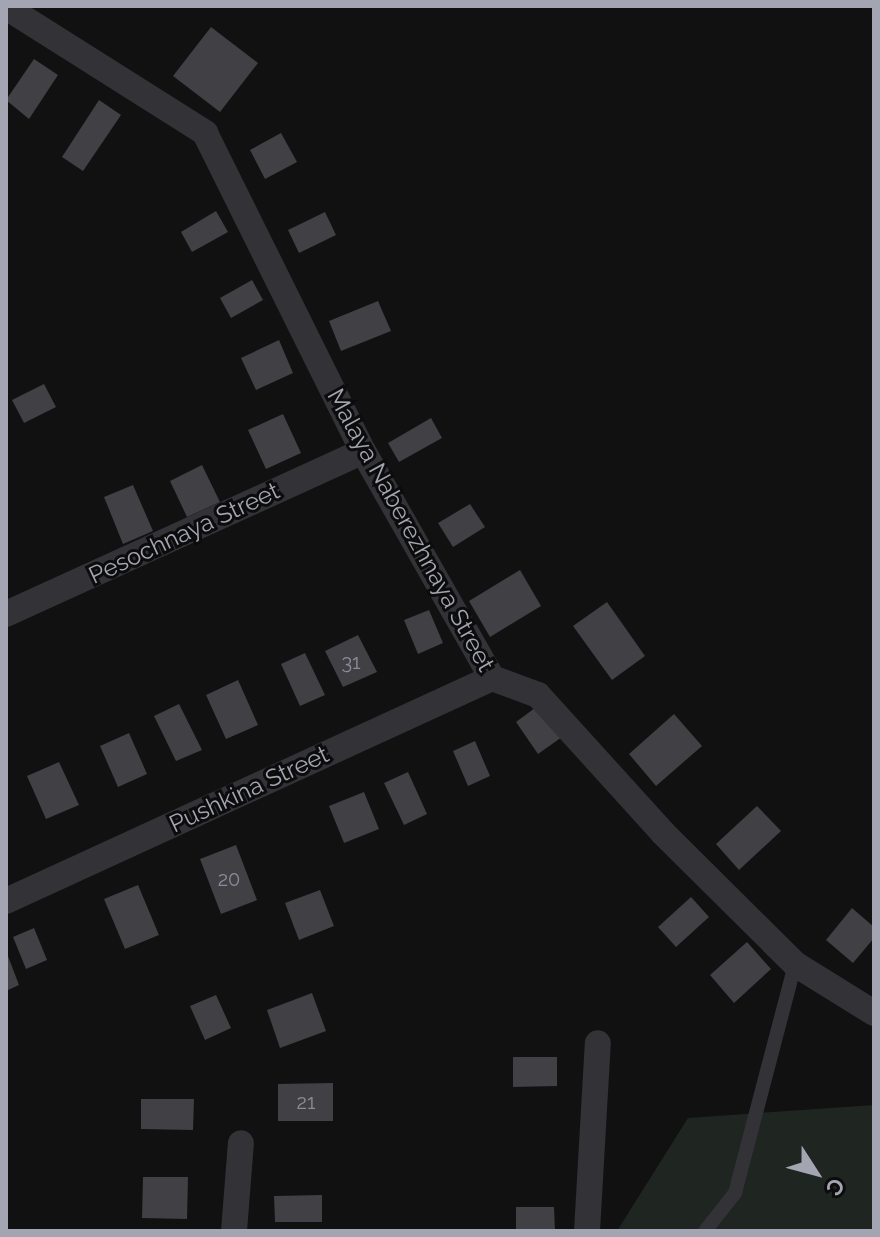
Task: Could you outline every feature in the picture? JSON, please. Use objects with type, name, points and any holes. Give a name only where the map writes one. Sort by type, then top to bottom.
[{"type":"street","name":"Malaya Naberezhnaya Street","points":[[6,7],[205,133],[363,451],[492,678],[538,695],[663,833],[795,964],[874,1013]]},
{"type":"street","name":"Pesochnaya Street","points":[[6,614],[363,451]]},
{"type":"street","name":"Pushkina Street","points":[[6,901],[492,678]]},
{"type":"street","points":[[587,1231],[598,1043]]},
{"type":"street","points":[[234,1231],[241,1143]]},
{"type":"lane","points":[[705,1231],[735,1193],[795,964]]},
{"type":"shaded area","points":[[874,1105],[874,1231],[617,1231],[688,1118]]},
{"type":"building","points":[[211,27],[258,63],[220,112],[173,76]]},
{"type":"building","points":[[34,59],[58,75],[29,119],[6,100]]},
{"type":"building","points":[[99,100],[121,115],[83,171],[62,157]]},
{"type":"building","points":[[281,133],[297,162],[265,179],[250,150]]},
{"type":"building","points":[[216,211],[228,232],[192,252],[181,232]]},
{"type":"building","points":[[325,212],[336,235],[299,253],[288,230]]},
{"type":"building","points":[[252,280],[263,300],[231,318],[220,298]]},
{"type":"building","points":[[378,301],[391,331],[341,351],[329,321]]},
{"type":"building","points":[[279,340],[293,373],[256,390],[241,358]]},
{"type":"building","points":[[44,384],[56,407],[24,423],[12,400]]},
{"type":"building","points":[[283,414],[301,453],[266,469],[248,430]]},
{"type":"building","points":[[431,418],[442,438],[399,462],[388,443]]},
{"type":"building","points":[[202,465],[220,502],[187,517],[170,481]]},
{"type":"building","points":[[133,485],[153,531],[123,544],[104,497]]},
{"type":"building","points":[[470,504],[485,527],[453,547],[438,523]]},
{"type":"building","points":[[520,570],[541,606],[490,637],[469,601]]},
{"type":"building","points":[[607,602],[645,656],[612,680],[573,626]]},
{"type":"building","points":[[429,610],[443,643],[418,654],[404,620]]},
{"type":"building","points":[[358,635],[377,672],[343,687],[325,651]]},
{"type":"building","points":[[305,653],[325,695],[300,706],[281,664]]},
{"type":"building","points":[[238,680],[258,725],[226,739],[206,695]]},
{"type":"building","points":[[179,704],[202,750],[176,761],[154,716]]},
{"type":"building","points":[[539,705],[562,737],[538,754],[516,722]]},
{"type":"building","points":[[674,714],[702,746],[656,786],[629,754]]},
{"type":"building","points":[[129,733],[147,774],[118,787],[100,746]]},
{"type":"building","points":[[475,741],[490,776],[468,786],[453,751]]},
{"type":"building","points":[[59,762],[79,805],[46,819],[27,776]]},
{"type":"building","points":[[408,772],[427,814],[404,825],[384,783]]},
{"type":"building","points":[[364,792],[379,829],[344,843],[329,806]]},
{"type":"building","points":[[757,806],[781,831],[739,870],[716,844]]},
{"type":"building","points":[[236,845],[257,900],[221,914],[200,859]]},
{"type":"building","points":[[138,885],[159,935],[125,949],[104,899]]},
{"type":"building","points":[[320,890],[334,926],[299,940],[285,903]]},
{"type":"building","points":[[691,897],[709,917],[676,947],[658,927]]},
{"type":"building","points":[[852,908],[874,927],[874,938],[853,963],[826,940]]},
{"type":"building","points":[[34,928],[47,960],[26,969],[13,937]]},
{"type":"building","points":[[747,942],[771,969],[734,1003],[710,975]]},
{"type":"building","points":[[6,951],[19,985],[6,991]]},
{"type":"building","points":[[312,993],[326,1031],[280,1048],[267,1010]]},
{"type":"building","points":[[216,995],[231,1028],[205,1040],[190,1006]]},
{"type":"building","points":[[513,1057],[557,1057],[557,1086],[513,1087]]},
{"type":"building","points":[[333,1083],[333,1121],[278,1121],[278,1084]]},
{"type":"building","points":[[141,1099],[194,1099],[193,1130],[141,1129]]},
{"type":"building","points":[[143,1177],[188,1177],[187,1219],[142,1218]]},
{"type":"building","points":[[322,1195],[322,1222],[275,1222],[274,1196]]},
{"type":"building","points":[[516,1207],[554,1207],[555,1231],[516,1231]]}]
